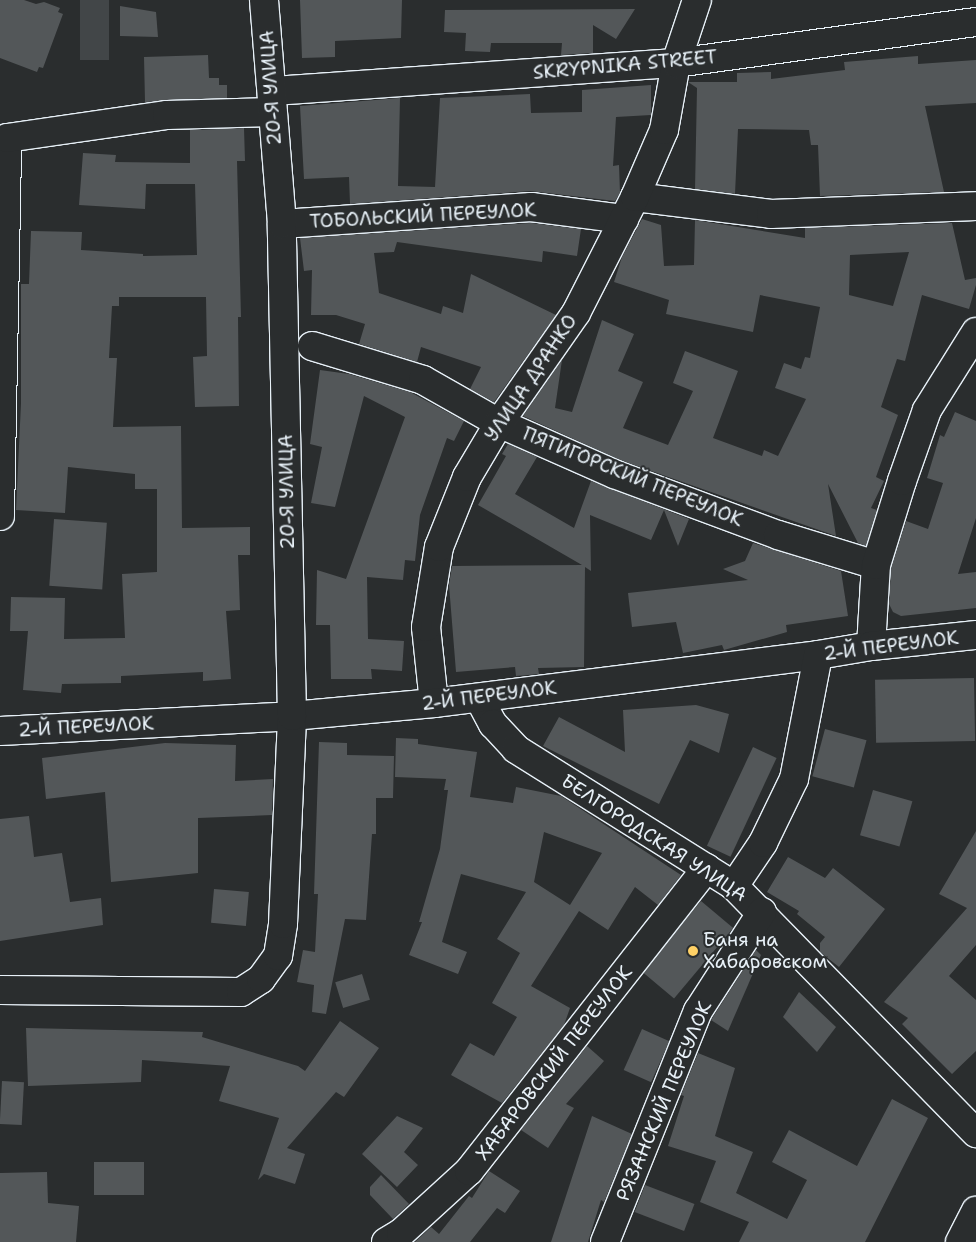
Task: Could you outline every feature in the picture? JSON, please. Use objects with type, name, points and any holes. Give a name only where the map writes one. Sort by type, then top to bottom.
[{"type":"street","name":"20-Я УЛИЦА","points":[[0,990],[212,994],[241,992],[261,979],[278,956],[283,924],[292,716],[282,224],[264,0]]},
{"type":"street","name":"УЛИЦА ДРАНКО","points":[[434,702],[426,627],[439,547],[467,477],[499,423],[576,313],[630,208],[664,130],[676,63],[697,0]]},
{"type":"street","name":"SKRYPNIKA STREET","points":[[0,516],[7,138],[272,102],[676,63],[976,22]]},
{"type":"street","name":"ТОБОЛЬСКИЙ ПЕРЕУЛОК","points":[[282,224],[532,207],[630,208],[771,214],[976,206]]},
{"type":"street","points":[[871,646],[876,565],[927,410],[976,332]]},
{"type":"street","name":"ПЯТИГОРСКИЙ ПЕРЕУЛОК","points":[[312,346],[423,380],[499,423],[614,474],[778,535],[876,565]]},
{"type":"street","name":"2-Й ПЕРЕУЛОК","points":[[0,731],[292,716],[479,698],[818,655],[871,646],[976,635]]},
{"type":"street","points":[[734,886],[763,843],[794,779],[818,655]]},
{"type":"street","name":"БЕЛГОРОДСКАЯ УЛИЦА","points":[[479,698],[493,724],[516,749],[734,886],[762,912],[976,1133]]},
{"type":"street","name":"ХАБАРОВСКИЙ ПЕРЕУЛОК","points":[[386,1242],[401,1233],[469,1170],[707,868]]},
{"type":"street","name":"РЯЗАНСКИЙ ПЕРЕУЛОК","points":[[605,1242],[698,1011],[762,912]]},
{"type":"street","points":[[960,1242],[976,1212]]},
{"type":"shaded area","points":[[80,0],[109,0],[109,60],[80,60]]},
{"type":"building","points":[[0,0],[24,0],[36,4],[44,2],[60,8],[58,12],[63,14],[43,68],[39,67],[37,72],[0,58]]},
{"type":"building","points":[[300,0],[402,0],[401,38],[335,41],[335,57],[302,58]]},
{"type":"building","points":[[120,6],[156,12],[158,37],[120,36]]},
{"type":"building","points":[[635,9],[616,39],[593,25],[593,53],[561,55],[562,43],[491,43],[490,52],[465,51],[466,33],[444,32],[445,10]]},
{"type":"building","points":[[208,55],[209,78],[219,78],[219,85],[227,85],[227,98],[145,102],[144,57]]},
{"type":"building","points":[[918,56],[918,64],[976,60],[976,103],[925,106],[944,192],[820,196],[818,145],[811,145],[809,130],[738,129],[735,194],[695,189],[697,88],[688,82],[737,82],[737,73],[771,72],[771,79],[845,70],[844,62]]},
{"type":"building","points":[[651,85],[651,115],[616,117],[613,166],[619,165],[620,193],[615,201],[530,191],[350,204],[349,177],[304,179],[300,106],[400,98],[398,186],[435,187],[440,98],[530,94],[531,113],[582,112],[582,90]]},
{"type":"building","points":[[244,128],[245,161],[237,161],[241,317],[238,317],[239,406],[195,407],[193,357],[207,356],[206,297],[119,297],[119,306],[112,306],[109,358],[117,358],[113,427],[181,426],[182,528],[250,527],[250,555],[238,555],[240,610],[226,611],[231,679],[203,681],[203,672],[121,676],[121,683],[62,684],[61,693],[23,690],[28,631],[10,631],[11,597],[65,598],[64,639],[125,638],[122,574],[157,572],[157,489],[135,489],[135,474],[68,467],[65,513],[16,510],[21,403],[21,284],[29,284],[31,231],[82,232],[81,250],[143,254],[143,256],[197,255],[195,184],[146,184],[145,209],[79,205],[83,153],[116,155],[115,162],[190,163],[190,130]]},
{"type":"building","points":[[642,219],[661,225],[664,266],[694,265],[695,220],[805,238],[805,228],[952,223],[965,280],[976,278],[976,285],[969,309],[922,295],[905,361],[897,359],[881,407],[898,415],[876,477],[884,481],[871,508],[877,510],[866,546],[858,543],[828,484],[836,536],[620,460],[523,416],[562,360],[555,408],[572,412],[602,320],[634,334],[618,371],[643,382],[623,428],[668,445],[693,391],[673,383],[685,351],[738,371],[713,438],[762,456],[764,450],[778,456],[806,399],[775,388],[784,363],[801,369],[805,357],[810,358],[820,307],[760,295],[753,332],[666,314],[669,300],[614,282],[622,257]],"holes":[[[909,252],[893,306],[849,295],[850,255]]]},
{"type":"building","points":[[531,223],[581,229],[577,256],[543,251],[542,262],[397,242],[394,252],[374,253],[379,293],[441,314],[443,306],[463,313],[471,274],[556,315],[494,402],[470,389],[481,367],[421,347],[417,362],[359,344],[365,324],[336,315],[311,315],[312,270],[304,271],[300,238]]},
{"type":"building","points":[[320,370],[349,374],[410,392],[464,421],[454,441],[447,438],[420,515],[415,561],[405,560],[403,580],[367,577],[368,639],[404,641],[402,671],[371,669],[372,679],[331,679],[330,625],[316,625],[317,570],[346,579],[405,417],[364,396],[335,507],[311,503],[322,447],[310,444]]},
{"type":"building","points":[[955,412],[976,421],[976,518],[958,574],[976,572],[976,608],[901,616],[893,612],[889,604],[891,568],[906,521],[928,529],[943,483],[927,478],[940,435],[944,437]]},
{"type":"building","points":[[508,444],[537,457],[515,494],[574,528],[591,481],[689,519],[678,546],[664,510],[651,540],[590,515],[591,571],[585,567],[584,667],[538,668],[539,674],[516,676],[515,667],[456,672],[449,585],[452,566],[582,565],[478,505],[506,456],[502,454]]},
{"type":"building","points":[[54,519],[107,523],[102,590],[49,586]]},
{"type":"building","points":[[753,543],[841,571],[848,616],[786,625],[787,632],[724,650],[722,645],[683,653],[676,622],[632,627],[628,593],[748,580],[723,569],[745,561]]},
{"type":"building","points":[[974,678],[975,741],[876,743],[875,680]]},
{"type":"building","points":[[696,705],[729,714],[719,753],[690,740],[659,804],[543,746],[559,717],[625,752],[623,710]]},
{"type":"building","points":[[825,729],[867,740],[854,787],[812,776]]},
{"type":"building","points":[[396,738],[418,739],[418,744],[477,752],[470,797],[513,803],[516,787],[561,796],[681,875],[658,905],[635,887],[608,930],[579,911],[531,986],[570,1008],[564,1025],[502,1103],[451,1075],[470,1043],[494,1056],[517,1017],[492,1003],[520,953],[497,939],[526,892],[461,874],[442,942],[467,952],[458,974],[409,955],[422,922],[419,922],[440,849],[448,790],[444,790],[446,779],[395,777]],"holes":[[[544,832],[602,853],[570,905],[534,882]]]},
{"type":"building","points":[[319,742],[347,743],[347,755],[394,756],[393,798],[376,798],[376,834],[372,834],[366,920],[345,919],[326,1014],[312,1012],[314,985],[297,982],[303,950],[315,952],[318,894],[314,894]]},
{"type":"building","points":[[165,743],[236,745],[235,781],[273,779],[272,815],[198,818],[198,873],[111,882],[105,792],[46,799],[42,758]]},
{"type":"building","points":[[753,747],[777,758],[730,857],[707,846]]},
{"type":"building","points":[[873,790],[912,801],[899,846],[860,835]]},
{"type":"building","points":[[29,816],[34,857],[62,853],[70,902],[101,898],[103,925],[0,941],[0,819]]},
{"type":"building","points":[[976,831],[976,945],[949,976],[976,1000],[976,1051],[952,1074],[902,1024],[908,1018],[884,1002],[967,908],[939,894]]},
{"type":"building","points":[[788,857],[825,878],[833,868],[885,909],[839,967],[820,952],[820,943],[825,937],[797,914],[799,911],[767,892]]},
{"type":"building","points":[[214,889],[249,892],[246,926],[211,923]]},
{"type":"building","name":"Баня на Хабаровском","points":[[701,901],[733,928],[674,998],[642,971]]},
{"type":"building","points":[[756,950],[761,955],[728,1031],[711,1020]]},
{"type":"building","points":[[362,974],[370,1000],[343,1008],[335,982]]},
{"type":"building","points":[[799,992],[836,1027],[817,1052],[783,1017]]},
{"type":"building","points":[[340,1021],[379,1048],[344,1097],[336,1092],[287,1148],[305,1154],[295,1184],[264,1174],[258,1180],[279,1118],[219,1101],[230,1066],[142,1060],[141,1082],[28,1086],[26,1028],[203,1032],[202,1037],[298,1066],[305,1071]]},
{"type":"building","points":[[642,1029],[669,1041],[651,1082],[624,1070]]},
{"type":"building","points":[[587,1046],[604,1061],[566,1104],[574,1108],[548,1148],[521,1130]]},
{"type":"building","points":[[698,1053],[735,1068],[715,1136],[753,1152],[736,1193],[787,1219],[807,1180],[772,1162],[789,1130],[857,1166],[892,1099],[928,1118],[865,1242],[739,1242],[749,1222],[700,1202],[716,1161],[668,1146],[684,1096],[681,1095]]},
{"type":"building","points":[[2,1081],[24,1082],[22,1125],[0,1124]]},
{"type":"building","points":[[397,1116],[423,1128],[404,1152],[418,1165],[397,1187],[362,1154]]},
{"type":"building","points":[[592,1116],[632,1134],[604,1202],[601,1200],[588,1242],[551,1242]]},
{"type":"building","points":[[94,1162],[144,1162],[144,1195],[94,1195]]},
{"type":"building","points":[[489,1171],[520,1191],[505,1213],[497,1208],[470,1242],[415,1242],[431,1227],[439,1234],[469,1196],[472,1198]]},
{"type":"building","points":[[47,1172],[48,1203],[79,1206],[76,1242],[0,1242],[0,1173]]},
{"type":"building","points":[[381,1175],[409,1204],[393,1219],[370,1195],[370,1187]]},
{"type":"building","points":[[645,1185],[694,1204],[684,1231],[635,1212]]},
{"type":"place","name":"Баня на Хабаровском","points":[[693,951]]}]
